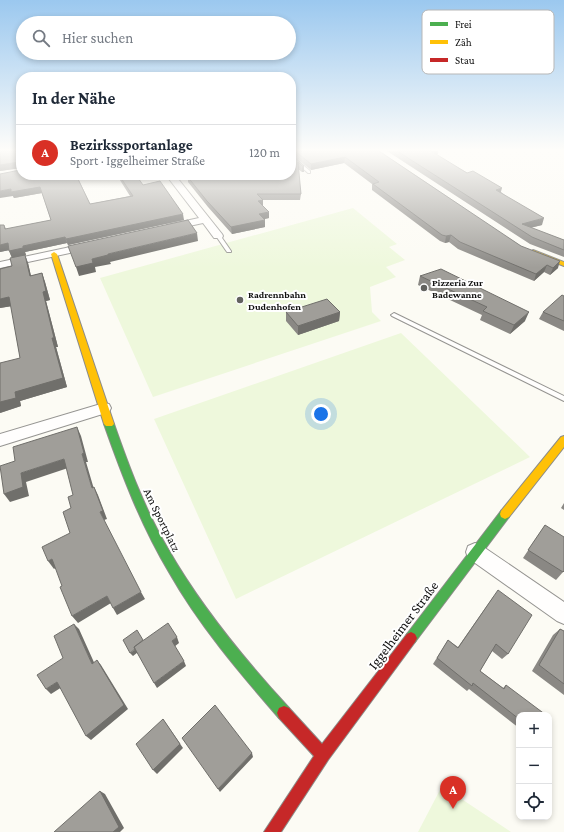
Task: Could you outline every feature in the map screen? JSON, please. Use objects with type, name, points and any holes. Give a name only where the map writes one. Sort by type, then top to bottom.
[{"type":"street","points":[[182,190],[218,236]]},
{"type":"street","points":[[160,230],[205,220]]},
{"type":"street","points":[[0,266],[100,244]]},
{"type":"street","points":[[524,248],[564,264]]},
{"type":"street","name":"Am Sportplatz","points":[[54,254],[104,408],[135,493],[156,539],[182,584],[214,633],[259,687],[323,755]]},
{"type":"street","points":[[0,440],[104,408]]},
{"type":"street","name":"Iggelheimer Straße","points":[[272,832],[323,755],[475,552],[564,440]]},
{"type":"street","points":[[475,552],[564,614]]},
{"type":"lane","points":[[218,236],[229,251]]},
{"type":"lane","points":[[394,315],[564,399]]},
{"type":"green space","name":"Radrennbahn Dudenhofen","points":[[353,208],[397,244],[389,247],[405,260],[386,267],[396,277],[370,287],[372,312],[381,321],[153,397],[100,278]]},
{"type":"green space","points":[[401,333],[530,457],[236,599],[154,419]]},
{"type":"green space","points":[[442,786],[511,832],[418,832]]},
{"type":"building","points":[[11,190],[24,190],[11,192]]},
{"type":"building","points":[[41,190],[83,190],[90,204],[133,196],[129,190],[166,190],[183,214],[66,239],[65,237],[23,246],[23,248],[9,251],[8,243],[0,245],[0,225],[4,225],[5,229],[51,220]]},
{"type":"building","points":[[198,190],[301,190],[301,194],[257,194],[263,200],[258,201],[269,212],[259,214],[265,220],[231,227]]},
{"type":"building","points":[[381,190],[437,190],[521,246],[560,261],[553,268],[547,265],[536,274],[460,242],[451,235],[442,235]]},
{"type":"building","points":[[458,190],[497,190],[544,218],[522,224],[564,240],[564,250],[532,237]]},
{"type":"building","points":[[188,220],[197,233],[108,254],[92,259],[93,263],[76,267],[68,246]]},
{"type":"building","points":[[25,255],[30,276],[42,273],[46,291],[43,292],[54,338],[52,338],[63,378],[15,392],[16,398],[0,402],[0,363],[20,358],[9,297],[0,299],[0,269],[12,266],[10,258]]},
{"type":"building","points":[[441,269],[529,312],[514,325],[483,311],[487,307],[420,276]]},
{"type":"building","points":[[562,295],[564,296],[564,321],[543,312]]},
{"type":"building","points":[[327,299],[340,312],[298,326],[286,312]]},
{"type":"building","points":[[77,427],[84,453],[82,454],[92,488],[94,487],[103,511],[100,512],[141,592],[113,608],[107,596],[72,616],[60,587],[62,586],[52,559],[48,561],[42,547],[70,533],[63,512],[71,508],[68,497],[73,495],[64,459],[21,473],[23,487],[4,494],[0,466],[15,461],[13,447]]},
{"type":"building","points":[[545,525],[564,537],[563,572],[528,550]]},
{"type":"building","points":[[498,590],[532,615],[508,654],[496,644],[480,671],[504,689],[506,685],[542,712],[516,712],[516,717],[473,683],[472,686],[437,658],[448,640],[458,648]]},
{"type":"building","points":[[168,623],[177,637],[172,641],[184,661],[154,683],[134,647]]},
{"type":"building","points":[[74,624],[92,664],[97,660],[124,705],[86,736],[57,682],[46,689],[37,675],[63,658],[54,636]]},
{"type":"building","points":[[560,629],[564,631],[564,684],[539,665]]},
{"type":"building","points":[[137,630],[143,640],[134,647],[135,649],[130,653],[123,640]]},
{"type":"building","points":[[215,705],[252,753],[218,789],[182,738]]},
{"type":"building","points":[[163,719],[180,744],[153,770],[136,744]]},
{"type":"building","points":[[100,791],[119,827],[113,832],[54,832]]},
{"type":"traffic: fast","points":[[109,424],[137,498],[163,552],[173,569],[211,626],[284,713]]},
{"type":"traffic: fast","points":[[411,638],[505,514]]},
{"type":"traffic: slow","points":[[533,252],[564,264]]},
{"type":"traffic: slow","points":[[54,254],[109,424]]},
{"type":"traffic: slow","points":[[505,514],[564,440]]},
{"type":"traffic: jam","points":[[272,832],[323,755],[411,638]]},
{"type":"traffic: jam","points":[[284,713],[323,755]]},
{"type":"place","name":"Pizzeria Zur Badewanne","points":[[424,288]]},
{"type":"place","name":"Radrennbahn Dudenhofen","points":[[240,300]]},
{"type":"place","name":"Bezirkssportanlage","points":[[453,809]]}]
